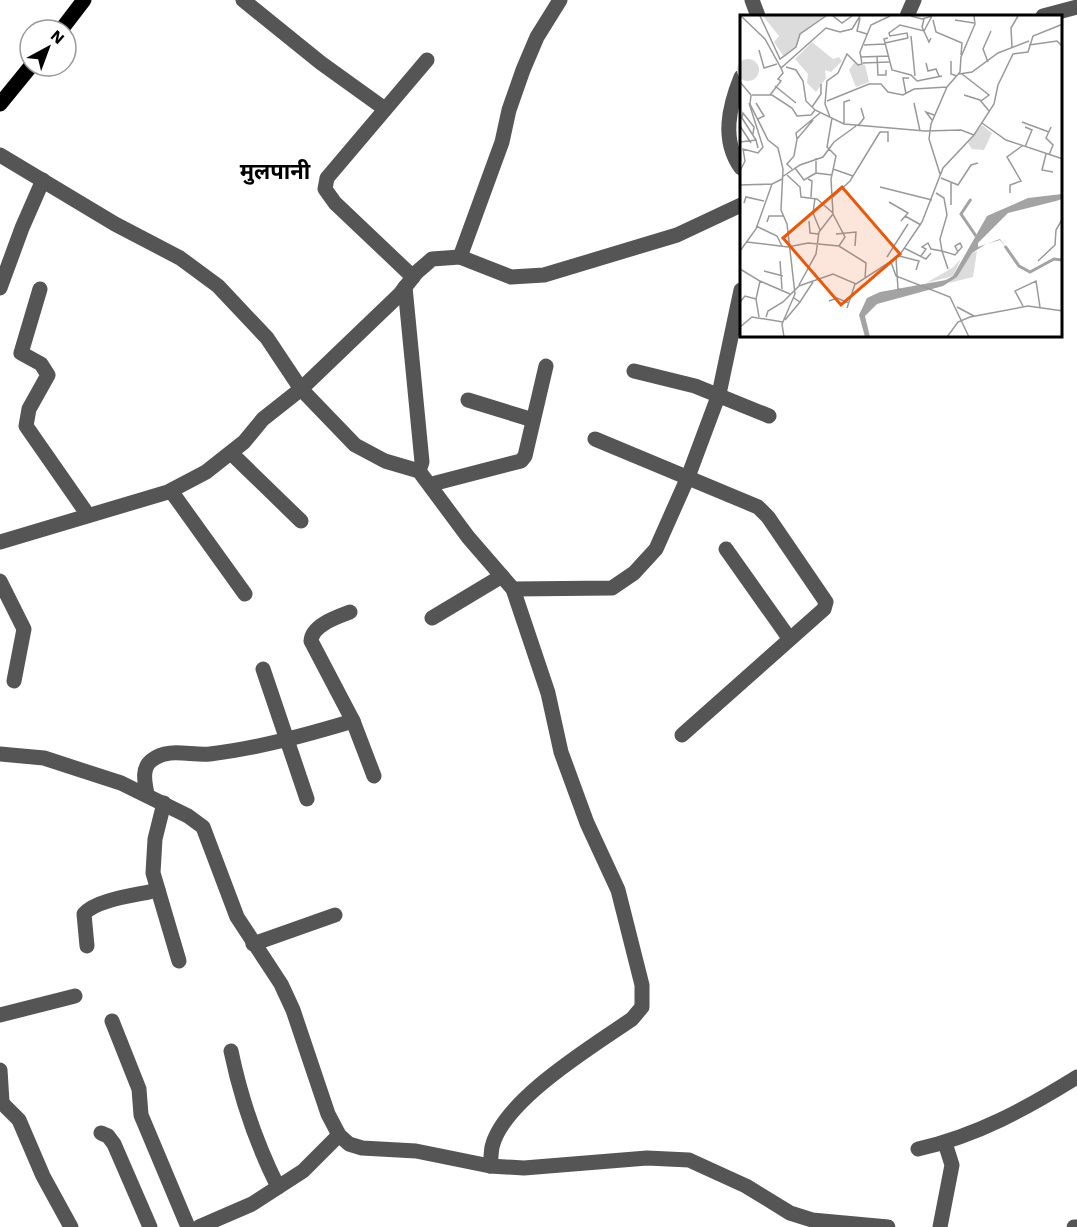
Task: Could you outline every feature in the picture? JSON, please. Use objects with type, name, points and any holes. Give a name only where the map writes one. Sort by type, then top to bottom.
[{"type":"main road","points":[[70,18],[84,0]]},
{"type":"main road","points":[[0,104],[21,78]]},
{"type":"street","points":[[243,0],[321,63],[385,110]]},
{"type":"street","points":[[460,257],[492,171],[523,70],[541,29],[560,0]]},
{"type":"street","points":[[752,0],[758,15]]},
{"type":"street","points":[[907,15],[914,0]]},
{"type":"street","points":[[1047,15],[1077,7]]},
{"type":"street","points":[[419,471],[422,462],[409,282],[325,189],[327,178],[427,60]]},
{"type":"street","points":[[740,80],[729,116],[729,147],[740,166]]},
{"type":"street","points":[[0,155],[116,224],[180,258],[218,286],[267,338],[301,389],[355,445],[370,455],[419,471],[432,484],[468,537],[513,589],[548,693],[561,752],[587,823],[618,890],[642,985],[642,1007],[632,1019],[543,1080],[506,1121],[492,1146],[490,1166]]},
{"type":"street","points":[[0,288],[43,180]]},
{"type":"street","points":[[0,542],[171,491],[207,472],[231,453],[263,419],[301,389],[432,259],[460,257],[511,277],[544,275],[677,235],[740,205]]},
{"type":"street","points":[[40,290],[21,353],[41,364],[48,375],[29,409],[26,426],[88,515]]},
{"type":"street","points":[[513,589],[612,588],[634,573],[656,549],[688,477],[719,394],[740,295]]},
{"type":"street","points":[[432,484],[521,461],[525,456],[546,366]]},
{"type":"street","points":[[634,371],[695,386],[769,416]]},
{"type":"street","points":[[468,400],[533,420]]},
{"type":"street","points":[[595,440],[758,507],[768,517],[826,602],[824,609],[682,735]]},
{"type":"street","points":[[231,453],[301,521]]},
{"type":"street","points":[[171,491],[245,594]]},
{"type":"street","points":[[726,549],[789,638]]},
{"type":"street","points":[[432,618],[502,576]]},
{"type":"street","points":[[0,581],[24,629],[14,681]]},
{"type":"street","points":[[350,612],[333,618],[314,631],[311,641],[353,721],[374,776]]},
{"type":"street","points":[[263,669],[289,740],[307,799]]},
{"type":"street","points":[[147,794],[144,775],[147,764],[153,758],[181,752],[204,754],[237,751],[289,740],[353,721]]},
{"type":"street","points":[[0,754],[44,758],[96,774],[147,794],[188,816],[203,827],[237,917],[281,984],[293,1010],[328,1114],[339,1135],[349,1144],[362,1148],[416,1151],[490,1166],[524,1168],[647,1158],[689,1160],[746,1186],[790,1213],[812,1220],[888,1227]]},
{"type":"street","points":[[164,803],[155,839],[153,865],[179,961]]},
{"type":"street","points":[[87,946],[84,914],[88,910],[102,903],[158,890]]},
{"type":"street","points":[[253,944],[335,915]]},
{"type":"street","points":[[0,1015],[75,996]]},
{"type":"street","points":[[112,1020],[138,1089],[141,1115],[188,1227]]},
{"type":"street","points":[[231,1051],[245,1111],[262,1156],[278,1187]]},
{"type":"street","points":[[0,1070],[1,1101],[18,1120],[46,1181],[71,1227]]},
{"type":"street","points":[[918,1149],[945,1143],[995,1124],[1077,1077]]},
{"type":"street","points":[[101,1133],[108,1136],[114,1144],[150,1227]]},
{"type":"street","points":[[199,1227],[252,1204],[303,1171],[339,1135]]},
{"type":"street","points":[[940,1227],[952,1165],[945,1143]]},
{"type":"district","name":"मुलपानी","points":[[275,171]]}]
